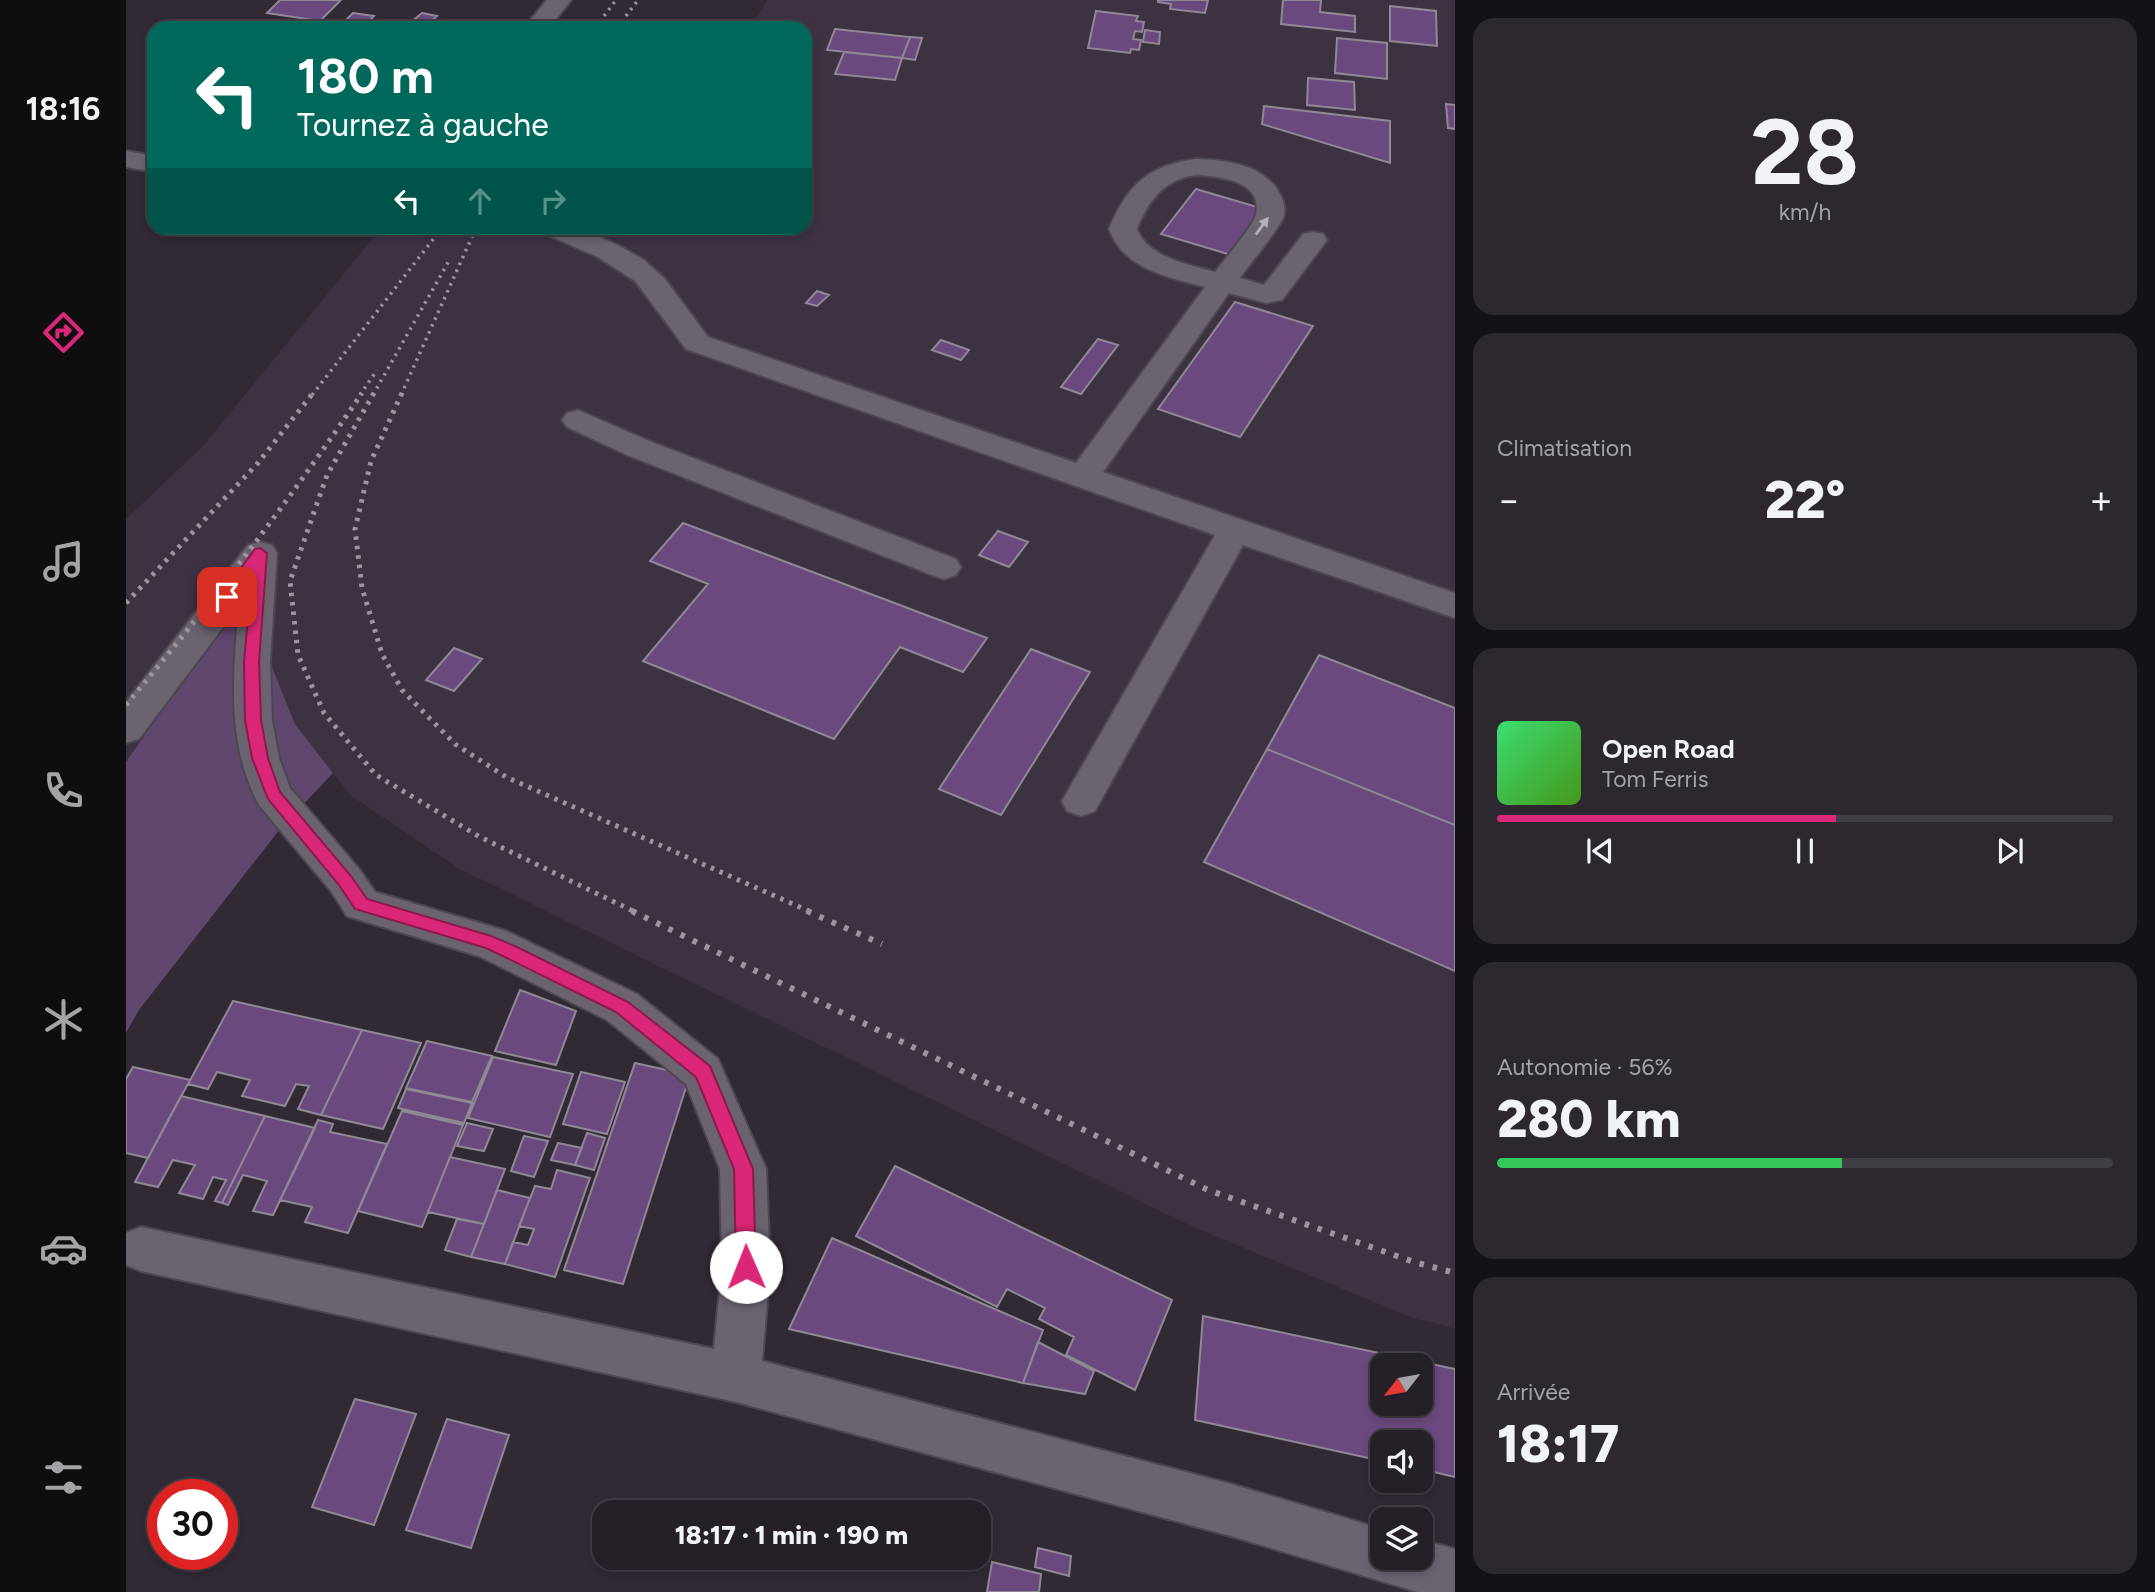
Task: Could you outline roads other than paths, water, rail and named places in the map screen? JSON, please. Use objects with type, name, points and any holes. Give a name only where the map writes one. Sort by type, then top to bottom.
[{"type":"street","points":[[542,21],[559,0]]},
{"type":"street","points":[[126,159],[147,163]]},
{"type":"street","points":[[1083,477],[1222,282],[1270,216],[1273,203],[1267,190],[1232,171],[1208,167],[1185,168],[1166,173],[1153,183],[1128,216],[1123,229],[1128,243],[1142,255],[1163,264],[1222,282],[1272,294],[1313,240]]},
{"type":"street","points":[[571,235],[631,264],[654,284],[697,343],[1455,606]]},
{"type":"street","points":[[578,420],[638,448],[944,567]]},
{"type":"street","points":[[1081,801],[1236,528]]},
{"type":"street","points":[[126,729],[260,553],[252,662],[253,720],[260,758],[273,795],[345,880],[361,904],[491,943],[622,1007],[703,1072],[743,1169],[746,1267],[736,1378]]},
{"type":"street","points":[[141,1249],[736,1378],[1217,1507],[1370,1552]]},
{"type":"street","points":[[1433,1570],[1455,1576]]},
{"type":"railway","points":[[600,21],[616,0]]},
{"type":"railway","points":[[622,21],[638,0]]},
{"type":"railway","points":[[312,395],[437,235]]},
{"type":"railway","points":[[401,395],[473,235]]},
{"type":"railway","points":[[373,395],[450,259]]},
{"type":"railway","points":[[360,395],[377,370]]},
{"type":"railway","points":[[126,603],[258,463],[313,393]]},
{"type":"railway","points":[[126,705],[248,552],[362,393]]},
{"type":"railway","points":[[374,393],[327,475],[290,581],[298,655],[324,713],[376,775],[480,837],[635,912]]},
{"type":"railway","points":[[402,393],[371,461],[355,529],[362,588],[382,654],[402,690],[455,744],[506,777],[811,912]]},
{"type":"railway","points":[[632,911],[1208,1190],[1414,1262],[1455,1273]]},
{"type":"railway","points":[[807,911],[882,944]]}]
